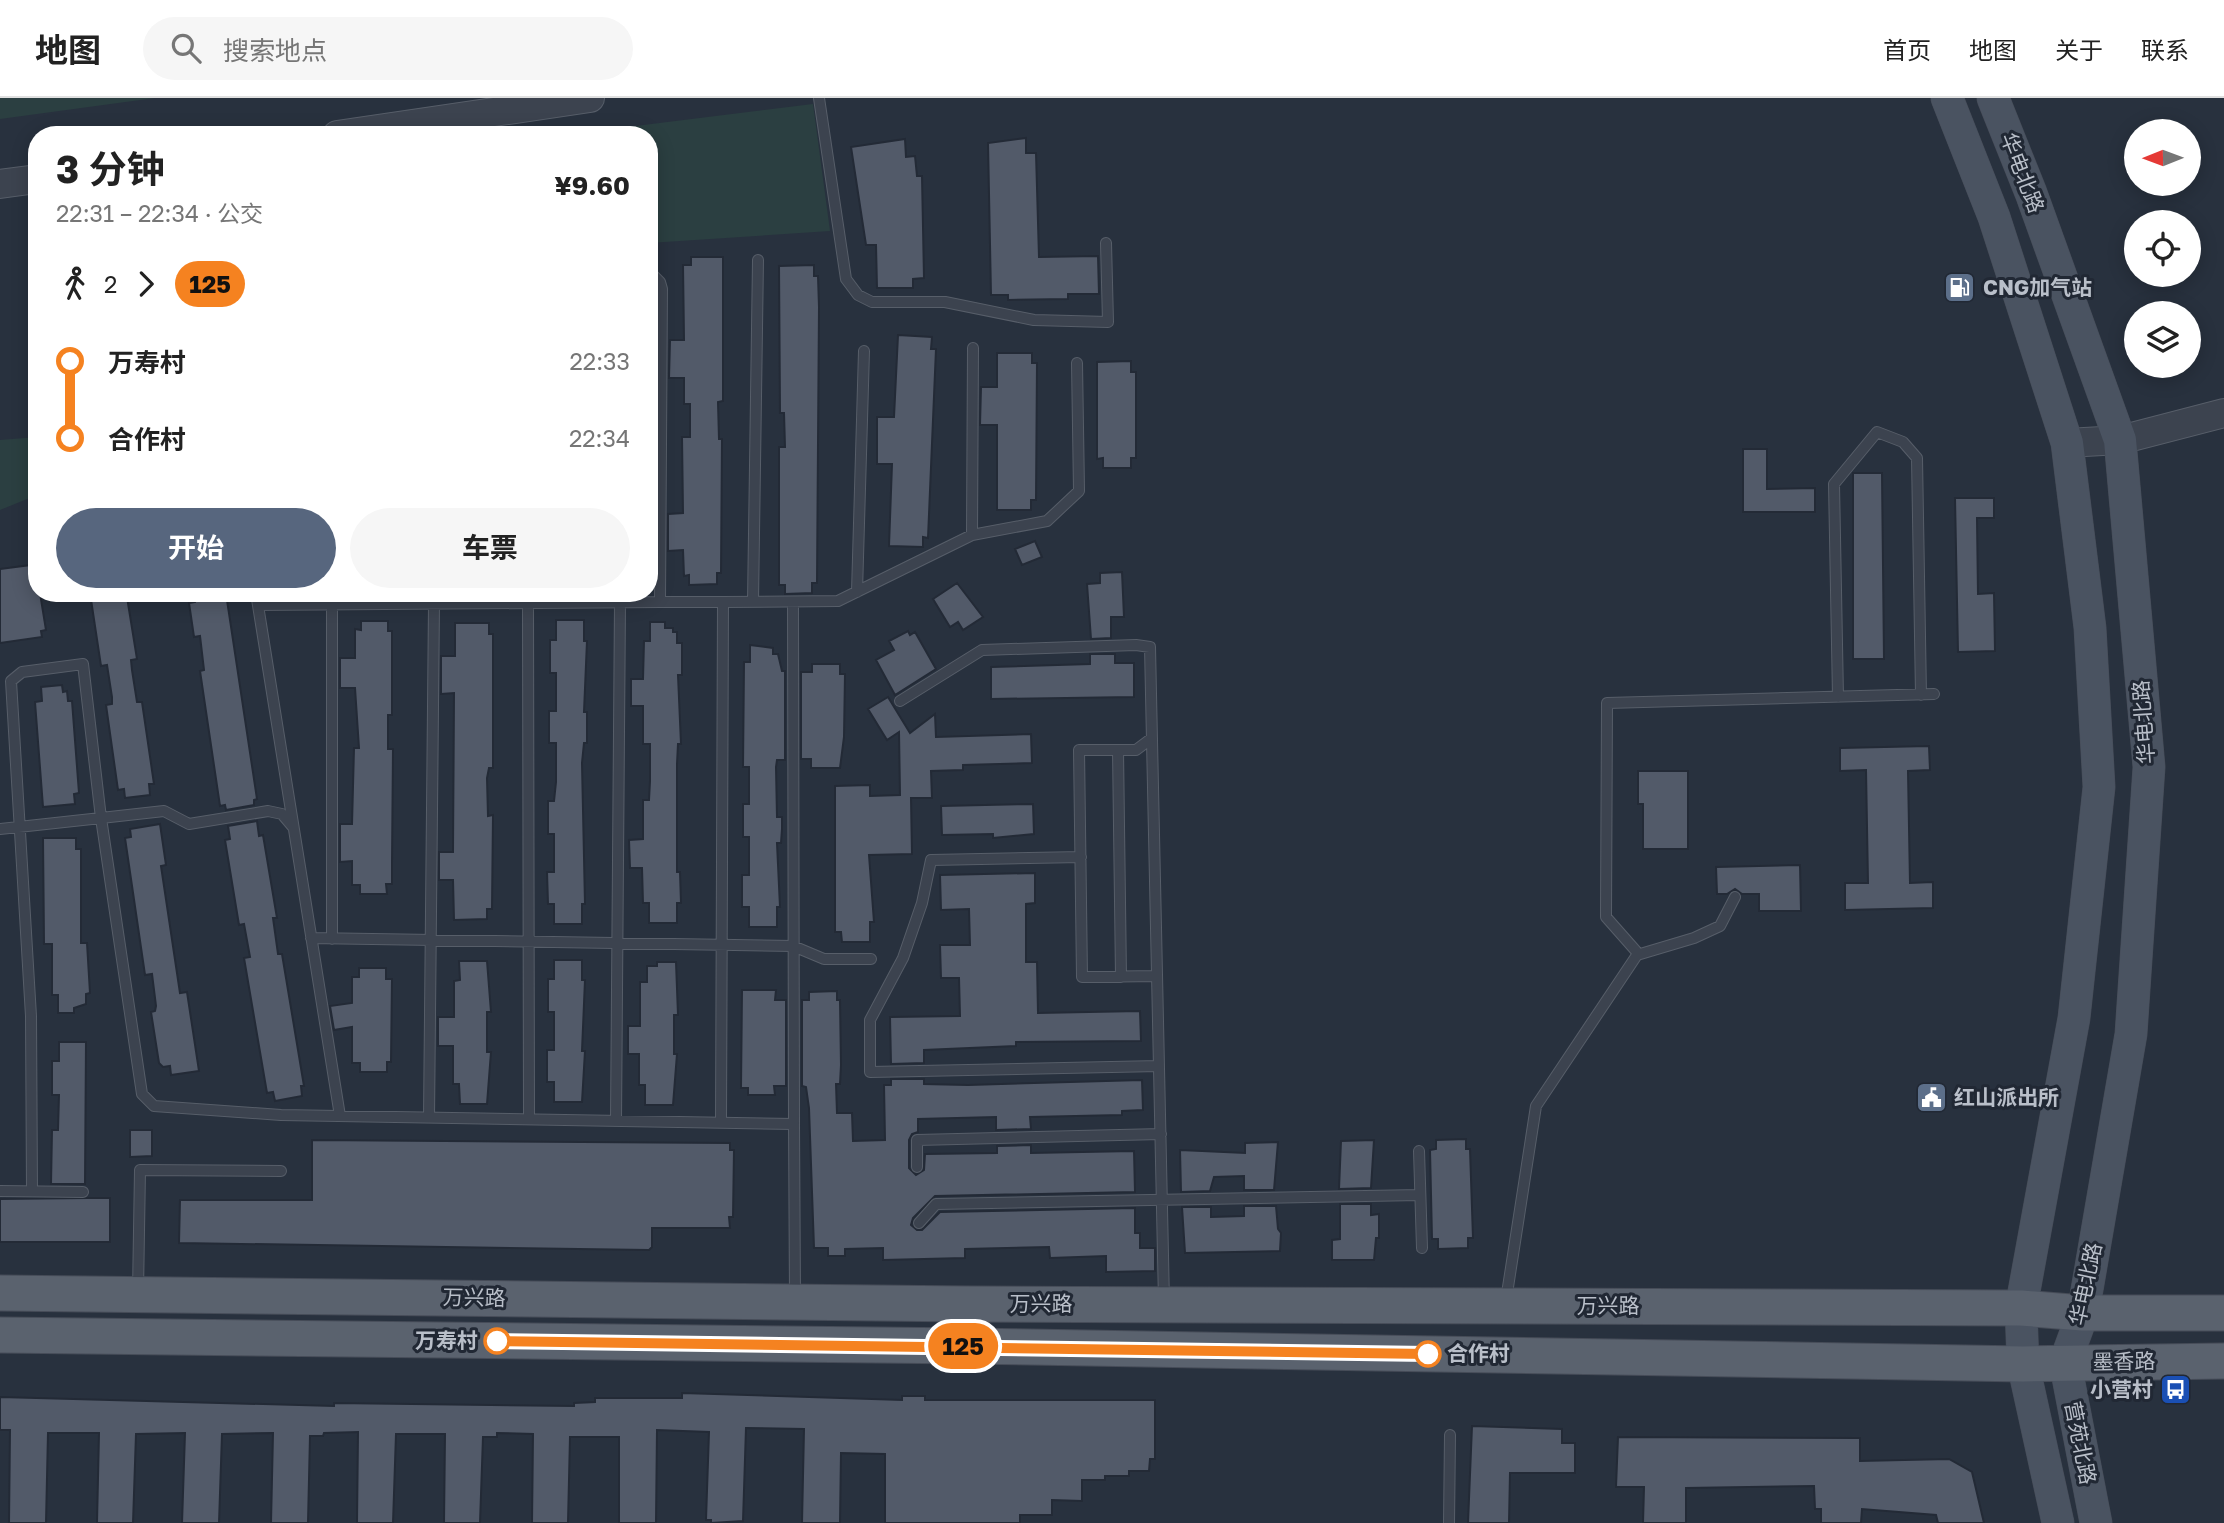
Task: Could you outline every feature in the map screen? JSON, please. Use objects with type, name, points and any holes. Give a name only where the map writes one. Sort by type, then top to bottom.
[{"type":"main road","name":"华电北路","points":[[1947,98],[1994,217],[2067,443],[2090,628],[2099,788],[2074,1018],[2021,1308],[2023,1364]]},
{"type":"main road","name":"华电北路","points":[[1993,98],[2031,193],[2120,440],[2149,767],[2131,1034],[2083,1313],[2065,1362]]},
{"type":"main road","name":"万兴路","points":[[0,1293],[1164,1305],[2021,1308],[2083,1313]]},
{"type":"main road","points":[[2083,1313],[2224,1313]]},
{"type":"main road","name":"万兴路","points":[[0,1335],[967,1346],[2023,1364],[2065,1362]]},
{"type":"main road","name":"墨香路","points":[[2065,1362],[2224,1360]]},
{"type":"main road","name":"营苑北路","points":[[2065,1362],[2096,1523]]},
{"type":"main road","name":"营苑北路","points":[[2023,1364],[2058,1523]]},
{"type":"street","points":[[399,126],[590,98]]},
{"type":"street","points":[[0,184],[28,180]]},
{"type":"street","points":[[2067,443],[2120,440],[2224,413]]},
{"type":"lane","points":[[818,98],[846,279],[864,299],[880,303],[945,302],[1034,320],[1108,322],[1106,243]]},
{"type":"lane","points":[[753,602],[758,260]]},
{"type":"lane","points":[[658,280],[662,289],[660,602]]},
{"type":"lane","points":[[972,536],[973,348]]},
{"type":"lane","points":[[857,592],[864,351]]},
{"type":"lane","points":[[616,1121],[620,602],[838,601],[972,536],[1047,521],[1079,491],[1077,363]]},
{"type":"lane","points":[[1838,697],[1834,484],[1877,432],[1903,442],[1917,458],[1921,695]]},
{"type":"lane","points":[[793,601],[796,1302]]},
{"type":"lane","points":[[258,602],[340,1116]]},
{"type":"lane","points":[[331,939],[332,605],[334,602]]},
{"type":"lane","points":[[258,605],[444,602]]},
{"type":"lane","points":[[515,602],[534,602]]},
{"type":"lane","points":[[721,1122],[723,602]]},
{"type":"lane","points":[[528,603],[529,1119]]},
{"type":"lane","points":[[429,1118],[434,604]]},
{"type":"lane","points":[[900,701],[982,650],[1136,645],[1150,647],[1164,1305]]},
{"type":"lane","points":[[32,1191],[31,1016],[11,681],[22,672],[83,664],[101,818],[142,1094],[155,1106],[281,1115],[794,1124]]},
{"type":"lane","points":[[1636,951],[1606,917],[1607,703],[1934,694]]},
{"type":"lane","points":[[1152,738],[1136,750],[1079,750],[1082,977],[1157,976]]},
{"type":"lane","points":[[1118,750],[1121,976]]},
{"type":"lane","points":[[0,829],[164,811],[189,824],[268,811],[282,814],[293,827]]},
{"type":"lane","points":[[1080,858],[931,860],[922,903],[903,958],[870,1020],[870,1072],[1159,1066]]},
{"type":"lane","points":[[1504,1306],[1536,1105],[1637,955],[1693,938],[1720,926],[1735,897]]},
{"type":"lane","points":[[311,939],[793,946],[824,959],[872,959]]},
{"type":"lane","points":[[917,1167],[917,1140],[1161,1134]]},
{"type":"lane","points":[[1419,1151],[1422,1248]]},
{"type":"lane","points":[[138,1294],[139,1170],[281,1171]]},
{"type":"lane","points":[[0,1191],[83,1192]]},
{"type":"lane","points":[[919,1223],[936,1203],[1420,1195]]},
{"type":"lane","points":[[1449,1523],[1450,1435]]},
{"type":"green space","points":[[0,98],[155,98],[0,119]]},
{"type":"green space","points":[[813,104],[830,231],[658,242],[658,126],[636,126]]},
{"type":"green space","points":[[28,438],[28,499],[0,510],[0,440]]},
{"type":"building","points":[[1026,138],[1026,153],[1036,153],[1039,257],[1098,256],[1099,294],[1068,294],[1068,299],[1008,300],[1008,295],[991,295],[988,143]]},
{"type":"building","points":[[905,139],[906,157],[915,156],[917,176],[922,176],[924,278],[913,279],[913,288],[877,288],[876,245],[866,245],[851,147]]},
{"type":"building","points":[[691,257],[723,257],[723,401],[718,402],[719,439],[722,439],[721,573],[717,573],[717,584],[689,585],[689,575],[684,576],[683,550],[668,551],[668,514],[683,513],[682,437],[690,437],[690,404],[684,404],[684,378],[669,378],[670,340],[684,340],[683,265],[691,265]]},
{"type":"building","points":[[814,265],[814,276],[818,276],[819,307],[817,583],[812,583],[812,593],[785,594],[785,585],[779,585],[779,447],[785,447],[784,413],[780,413],[779,266]]},
{"type":"building","points":[[898,335],[932,337],[931,349],[936,349],[928,538],[923,537],[923,547],[889,546],[892,464],[877,464],[877,417],[894,417]]},
{"type":"building","points":[[997,353],[1032,353],[1032,363],[1037,363],[1036,500],[1031,500],[1031,510],[997,510],[997,425],[980,425],[981,387],[997,387]]},
{"type":"building","points":[[1131,361],[1131,372],[1136,372],[1136,458],[1131,458],[1131,468],[1103,468],[1103,458],[1097,459],[1097,362]]},
{"type":"building","points":[[1743,449],[1767,449],[1767,489],[1815,488],[1815,512],[1743,512]]},
{"type":"building","points":[[1853,473],[1882,473],[1884,659],[1853,659]]},
{"type":"building","points":[[1955,498],[1994,498],[1994,518],[1977,518],[1978,594],[1994,593],[1995,651],[1958,652]]},
{"type":"building","points":[[1035,541],[1042,557],[1022,565],[1015,549]]},
{"type":"building","points":[[28,565],[28,602],[41,602],[46,630],[41,631],[42,637],[0,643],[0,569]]},
{"type":"building","points":[[1122,572],[1124,617],[1111,617],[1111,638],[1091,639],[1087,584],[1100,583],[1100,573]]},
{"type":"building","points":[[957,583],[983,617],[963,630],[958,622],[950,627],[933,599]]},
{"type":"building","points":[[91,602],[128,602],[137,659],[131,660],[132,670],[137,702],[142,702],[154,784],[149,784],[150,795],[125,798],[124,789],[118,790],[106,705],[112,704],[112,697],[107,665],[101,666]]},
{"type":"building","points":[[227,602],[257,799],[254,800],[254,805],[226,810],[225,805],[220,806],[200,671],[204,670],[200,636],[194,637],[189,603]]},
{"type":"building","points":[[556,620],[584,620],[584,641],[587,641],[584,712],[587,712],[587,743],[584,743],[582,763],[585,904],[582,904],[582,924],[554,924],[554,904],[548,904],[547,872],[554,872],[554,834],[548,834],[548,801],[554,801],[556,782],[556,743],[549,743],[549,711],[556,711],[556,673],[550,673],[550,640],[556,640]]},
{"type":"building","points":[[361,621],[388,621],[388,631],[392,631],[392,715],[388,715],[388,749],[393,749],[392,884],[386,884],[387,894],[360,894],[360,885],[352,885],[352,861],[340,862],[340,824],[352,824],[354,748],[359,748],[355,688],[340,688],[340,658],[355,658],[355,629],[361,630]]},
{"type":"building","points":[[650,622],[665,622],[665,628],[673,628],[673,632],[677,632],[677,643],[682,643],[682,675],[678,675],[681,744],[678,744],[677,764],[677,872],[680,872],[681,903],[677,903],[677,923],[649,923],[649,903],[643,903],[642,868],[630,868],[629,840],[643,839],[643,800],[649,800],[650,781],[650,744],[643,744],[643,706],[631,706],[631,679],[643,679],[644,641],[650,641]]},
{"type":"building","points":[[455,623],[489,623],[489,634],[493,634],[493,768],[489,768],[487,778],[488,816],[493,815],[492,909],[487,909],[487,919],[454,920],[453,880],[439,880],[439,852],[453,852],[454,693],[441,694],[441,656],[455,656]]},
{"type":"building","points":[[908,631],[910,635],[915,632],[936,669],[895,695],[876,660],[894,650],[889,641]]},
{"type":"building","points":[[750,645],[773,648],[773,654],[778,654],[782,671],[785,671],[785,760],[777,760],[776,767],[777,817],[782,817],[781,843],[777,843],[780,907],[777,907],[777,927],[749,927],[749,907],[742,907],[742,875],[749,875],[749,837],[743,837],[743,804],[749,804],[749,767],[743,767],[744,662],[750,662]]},
{"type":"building","points":[[1090,654],[1115,654],[1115,663],[1134,663],[1134,697],[991,699],[991,667],[1090,664]]},
{"type":"building","points":[[812,664],[840,664],[840,674],[845,674],[844,737],[840,768],[811,768],[811,759],[801,759],[801,672],[812,672]]},
{"type":"building","points":[[62,685],[63,692],[67,691],[68,701],[72,701],[79,793],[74,794],[75,804],[43,807],[35,702],[42,701],[41,687]]},
{"type":"building","points":[[888,697],[910,733],[935,714],[936,737],[1031,734],[1032,763],[963,765],[963,770],[931,771],[932,798],[911,798],[912,854],[869,855],[874,922],[870,922],[870,942],[842,942],[841,932],[835,932],[835,786],[870,785],[870,796],[900,795],[899,732],[887,740],[868,709]]},
{"type":"building","points":[[1929,746],[1930,770],[1908,771],[1910,883],[1933,882],[1933,908],[1845,910],[1845,883],[1868,883],[1866,770],[1840,771],[1840,748]]},
{"type":"building","points":[[1638,771],[1688,771],[1688,849],[1643,849],[1643,804],[1638,804]]},
{"type":"building","points":[[1033,804],[1034,834],[993,838],[993,834],[942,835],[941,806]]},
{"type":"building","points":[[257,821],[259,836],[263,835],[277,918],[273,918],[278,954],[282,954],[304,1086],[301,1086],[302,1096],[275,1101],[273,1092],[267,1093],[244,958],[250,957],[244,924],[239,925],[225,840],[230,839],[228,826]]},
{"type":"building","points":[[160,824],[166,865],[161,866],[180,993],[187,992],[199,1071],[171,1075],[170,1066],[163,1067],[159,1063],[151,1012],[155,1011],[156,1006],[152,974],[145,975],[125,838],[131,837],[130,829]]},
{"type":"building","points":[[43,838],[76,838],[76,849],[81,849],[81,943],[87,943],[90,993],[86,994],[86,1004],[74,1008],[74,1013],[58,1013],[58,995],[52,995],[52,944],[44,944]]},
{"type":"building","points":[[1800,865],[1801,911],[1759,911],[1759,894],[1742,894],[1735,889],[1727,894],[1717,894],[1716,867]]},
{"type":"building","points":[[1035,873],[1035,903],[1026,904],[1026,962],[1037,962],[1038,1013],[1140,1011],[1141,1041],[1016,1042],[1016,1046],[924,1050],[924,1063],[891,1064],[890,1017],[960,1016],[959,978],[941,978],[940,945],[970,945],[969,909],[941,910],[940,875]]},
{"type":"building","points":[[554,960],[582,960],[582,980],[585,980],[582,1051],[585,1051],[582,1102],[554,1102],[554,1082],[547,1082],[547,1050],[554,1050],[554,1012],[548,1012],[548,979],[554,979]]},
{"type":"building","points":[[459,961],[487,961],[491,1012],[487,1012],[487,1052],[491,1052],[487,1104],[460,1104],[459,1084],[453,1084],[453,1046],[438,1046],[438,1017],[454,1017],[454,981],[460,980]]},
{"type":"building","points":[[657,962],[676,962],[678,1015],[674,1015],[674,1054],[677,1054],[673,1105],[645,1105],[645,1085],[639,1085],[639,1054],[628,1054],[628,1026],[640,1026],[640,982],[647,982],[647,966],[657,966]]},
{"type":"building","points":[[359,968],[386,968],[386,979],[392,979],[391,1062],[387,1062],[387,1072],[360,1072],[360,1063],[352,1063],[352,1027],[334,1030],[330,1006],[352,1003],[352,977],[359,977]]},
{"type":"building","points":[[742,990],[776,990],[775,1000],[786,1000],[786,1086],[774,1086],[775,1095],[748,1095],[748,1088],[741,1088]]},
{"type":"building","points":[[837,991],[837,1000],[840,1000],[841,1065],[840,1084],[836,1084],[837,1113],[852,1113],[853,1141],[885,1140],[884,1085],[891,1085],[891,1079],[924,1079],[924,1084],[968,1085],[1142,1080],[1143,1110],[1122,1111],[1122,1115],[1030,1117],[1031,1129],[996,1130],[996,1117],[918,1119],[918,1132],[912,1134],[909,1140],[909,1168],[916,1175],[924,1170],[925,1154],[997,1153],[997,1146],[1031,1145],[1031,1153],[1134,1151],[1135,1192],[935,1196],[913,1218],[911,1225],[922,1230],[940,1212],[1135,1208],[1135,1233],[1140,1233],[1140,1248],[1155,1248],[1155,1271],[1106,1272],[1106,1256],[1050,1258],[1049,1247],[965,1249],[965,1258],[883,1260],[883,1248],[845,1249],[845,1256],[828,1256],[828,1248],[814,1248],[809,1108],[806,1087],[802,1086],[802,1000],[809,1000],[809,992]]},
{"type":"building","points":[[59,1042],[86,1042],[85,1184],[51,1184],[52,1130],[58,1130],[59,1095],[52,1095],[52,1061],[59,1061]]},
{"type":"building","points":[[130,1130],[152,1130],[152,1156],[130,1157]]},
{"type":"building","points":[[1466,1139],[1466,1149],[1470,1149],[1473,1238],[1468,1238],[1468,1248],[1438,1249],[1438,1239],[1432,1239],[1430,1150],[1436,1149],[1436,1140]]},
{"type":"building","points":[[312,1140],[730,1143],[730,1150],[734,1150],[733,1217],[729,1217],[730,1228],[652,1228],[652,1247],[649,1250],[179,1243],[180,1200],[312,1200]]},
{"type":"building","points":[[1374,1140],[1371,1188],[1339,1189],[1341,1141]]},
{"type":"building","points":[[1278,1142],[1274,1190],[1244,1190],[1244,1176],[1214,1177],[1210,1191],[1181,1192],[1180,1150],[1245,1153],[1245,1143]]},
{"type":"building","points":[[110,1198],[110,1242],[0,1242],[0,1199]]},
{"type":"building","points":[[1340,1204],[1371,1204],[1371,1215],[1379,1214],[1379,1238],[1376,1238],[1374,1260],[1332,1260],[1332,1240],[1340,1239]]},
{"type":"building","points":[[1244,1206],[1276,1206],[1278,1229],[1281,1233],[1280,1251],[1185,1253],[1182,1207],[1211,1207],[1211,1217],[1244,1216]]},
{"type":"building","points":[[682,1393],[902,1400],[902,1396],[925,1396],[925,1400],[1155,1400],[1155,1459],[1150,1459],[1149,1471],[1129,1471],[1129,1476],[1105,1476],[1105,1480],[1082,1480],[1082,1501],[1052,1500],[1052,1515],[1020,1515],[1020,1523],[885,1523],[885,1454],[841,1453],[840,1523],[802,1523],[804,1429],[746,1428],[743,1521],[711,1523],[711,1520],[706,1520],[709,1432],[657,1430],[656,1523],[619,1523],[619,1437],[570,1437],[568,1523],[532,1523],[533,1434],[497,1433],[497,1437],[483,1437],[480,1523],[444,1523],[445,1434],[396,1434],[393,1523],[357,1523],[358,1432],[324,1433],[323,1436],[310,1436],[308,1523],[271,1523],[273,1433],[222,1434],[219,1523],[182,1523],[185,1433],[136,1434],[133,1523],[97,1523],[99,1433],[48,1433],[46,1523],[9,1523],[10,1430],[0,1430],[0,1397],[334,1406],[334,1403],[574,1406],[574,1403],[595,1402],[595,1398],[682,1398]]},
{"type":"building","points":[[1472,1426],[1562,1429],[1562,1443],[1575,1443],[1575,1473],[1510,1473],[1509,1523],[1468,1523]]},
{"type":"building","points":[[1618,1437],[1860,1438],[1860,1461],[1949,1459],[1972,1472],[1984,1523],[1938,1523],[1936,1515],[1862,1509],[1861,1523],[1821,1523],[1821,1509],[1815,1509],[1814,1486],[1686,1488],[1686,1523],[1643,1523],[1644,1487],[1616,1487]]},
{"type":"bus line","name":"125","points":[[497,1341],[1428,1354]]},
{"type":"place","name":"CNG加气站","points":[[1960,288]]},
{"type":"place","name":"红山派出所","points":[[1931,1098]]},
{"type":"place","name":"万寿村","points":[[497,1341]]},
{"type":"place","name":"合作村","points":[[1428,1354]]},
{"type":"place","name":"小营村","points":[[2176,1390]]}]
